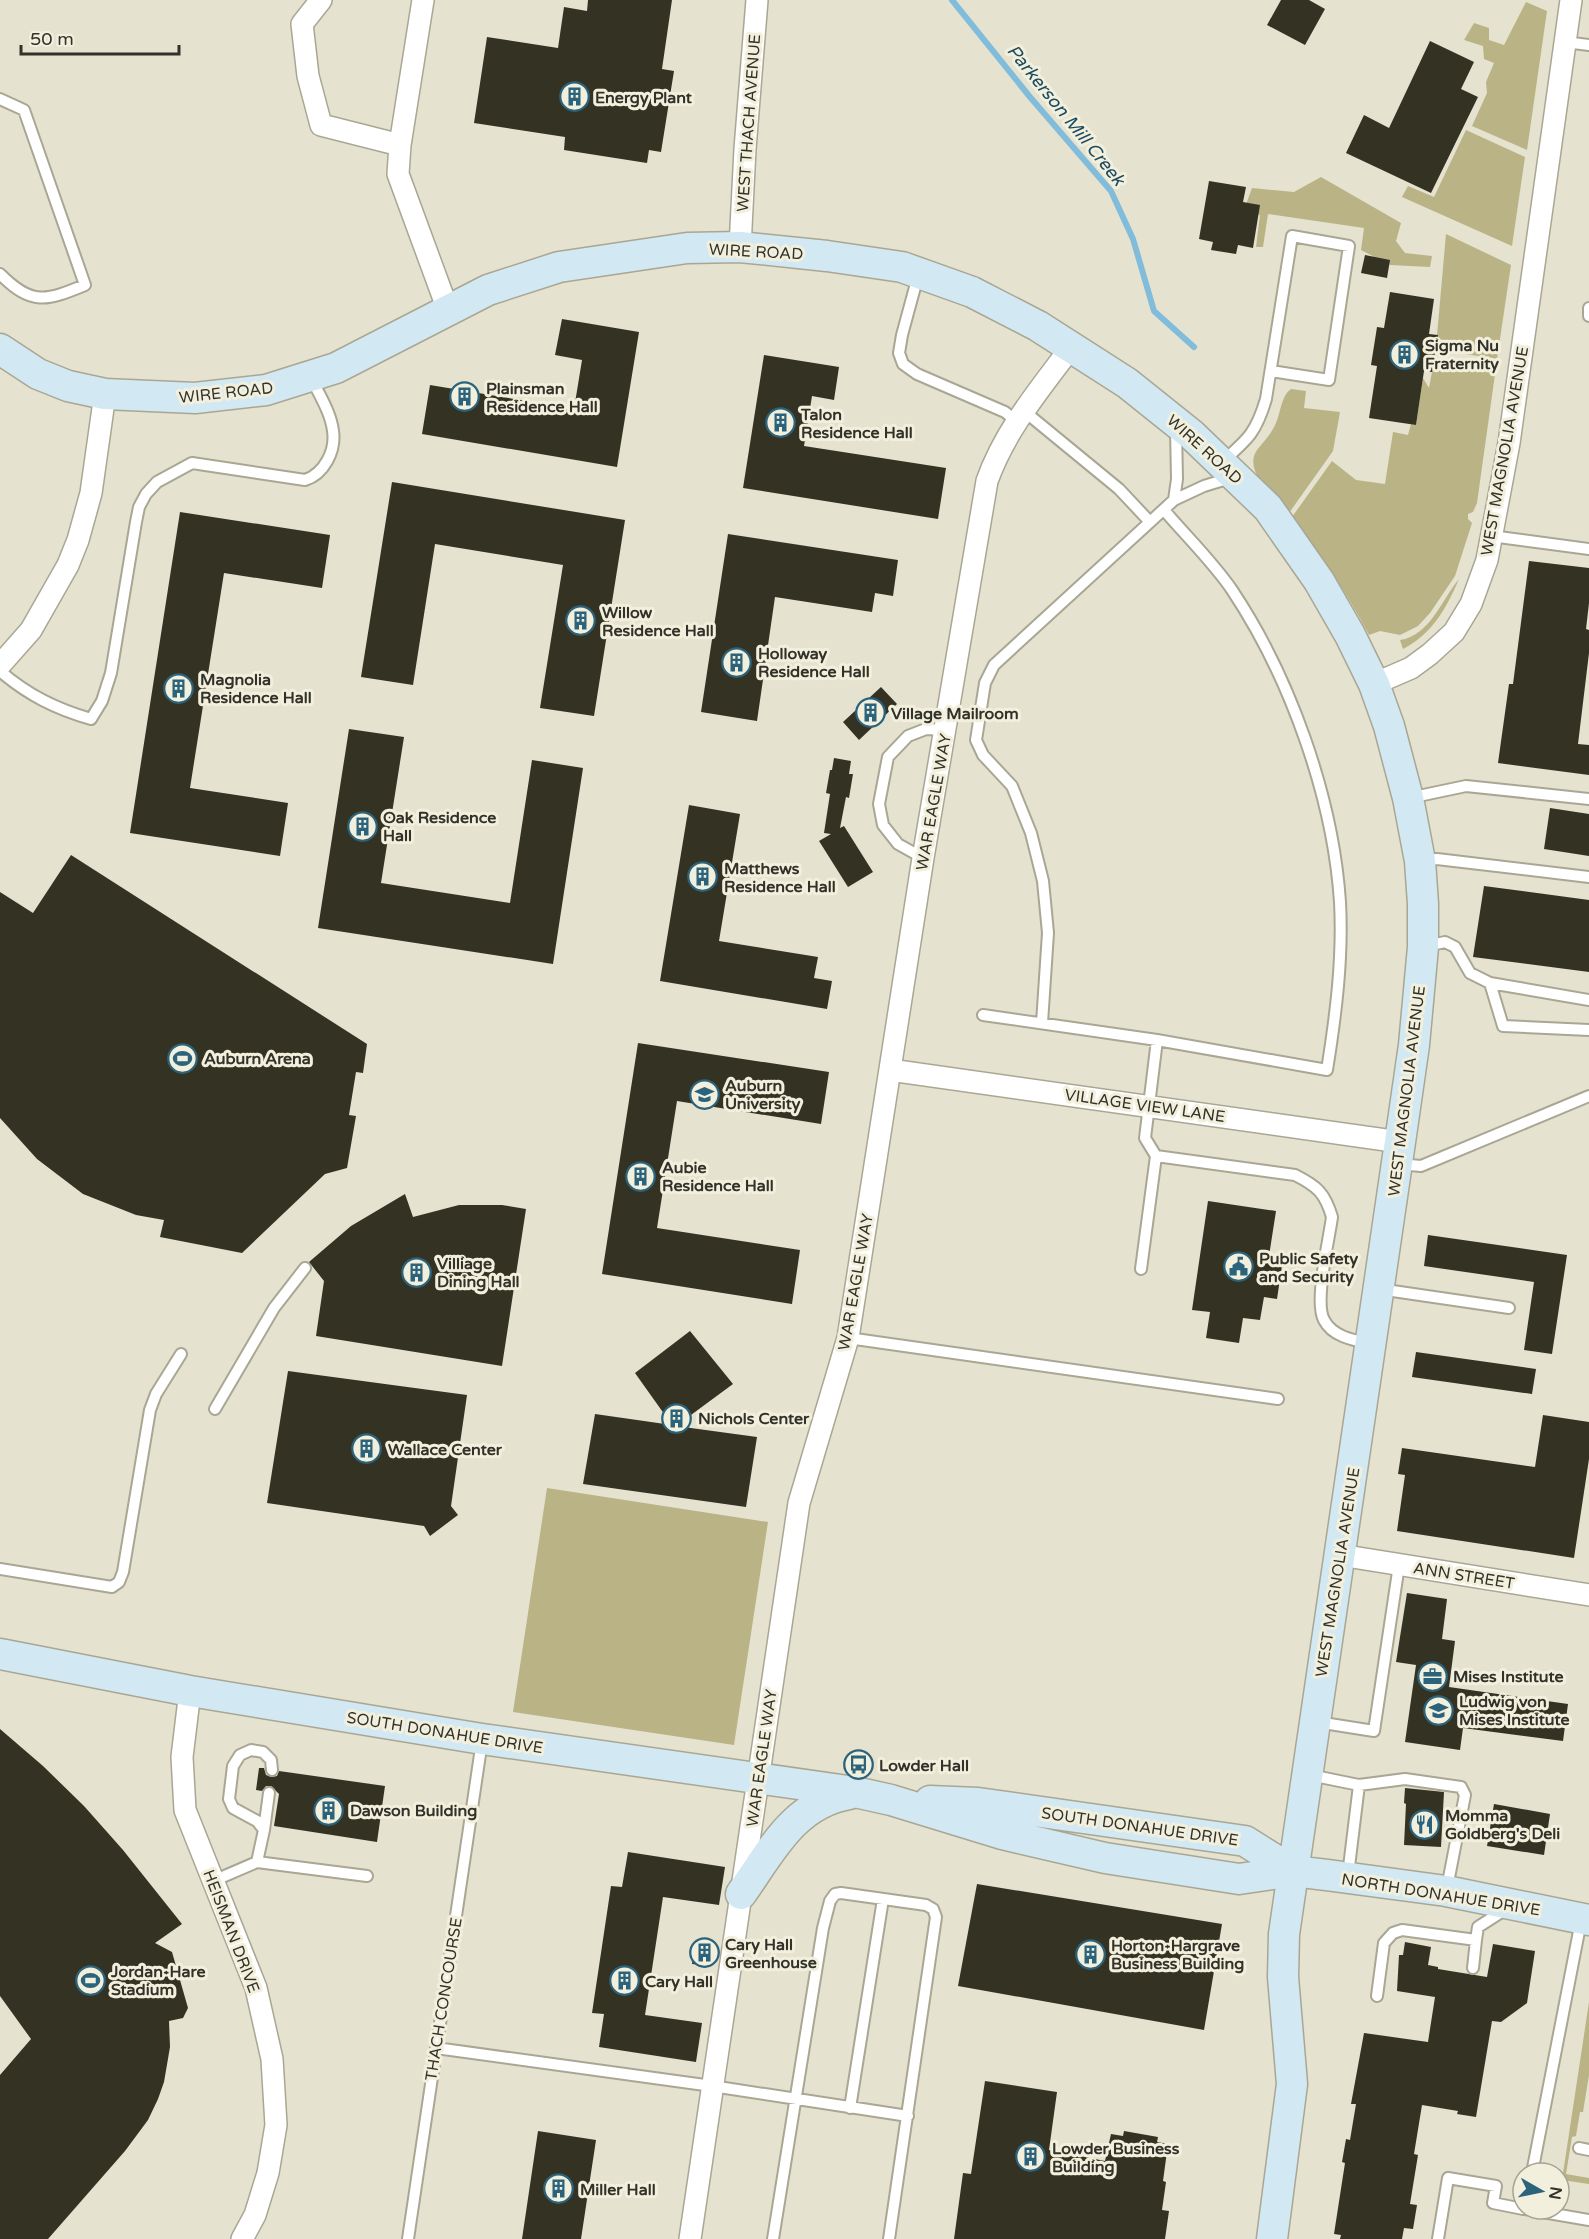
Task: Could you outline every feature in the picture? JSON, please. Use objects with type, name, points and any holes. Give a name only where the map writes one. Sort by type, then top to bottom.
[{"type":"street","points":[[321,0],[302,24],[308,76],[321,125],[400,145]]},
{"type":"street","points":[[423,0],[400,145],[398,174],[448,310]]},
{"type":"street","name":"WEST THACH AVENUE","points":[[740,247],[757,0]]},
{"type":"street","name":"WEST MAGNOLIA AVENUE","points":[[1272,2239],[1292,2084],[1283,1977],[1284,1934],[1399,1153],[1414,1045],[1423,947],[1420,861],[1408,798],[1389,726],[1374,684],[1411,668],[1454,632],[1472,604],[1487,560],[1509,443],[1571,0]]},
{"type":"street","name":"WIRE ROAD","points":[[0,349],[38,374],[68,386],[105,394],[195,398],[266,390],[336,368],[488,290],[560,267],[687,248],[740,247],[902,267],[972,292],[1072,346],[1127,382],[1176,422],[1229,469],[1268,508],[1319,581],[1350,635],[1374,684]]},
{"type":"street","name":"WAR EAGLE WAY","points":[[690,2239],[799,1503],[848,1338],[923,858],[987,481],[996,454],[1020,416],[1072,346]]},
{"type":"street","points":[[0,665],[31,630],[68,565],[75,548],[91,493],[105,394]]},
{"type":"street","name":"VILLAGE VIEW LANE","points":[[890,1070],[1149,1106],[1399,1153]]},
{"type":"street","name":"ANN STREET","points":[[1340,1555],[1589,1595]]},
{"type":"street","name":"SOUTH DONAHUE DRIVE","points":[[0,1654],[481,1749],[758,1778],[855,1792],[891,1800],[978,1803],[1245,1841],[1293,1871]]},
{"type":"street","name":"HEISMAN DRIVE","points":[[190,1691],[182,1757],[185,1810],[256,1988],[272,2059],[276,2125],[267,2173],[255,2216],[242,2239]]},
{"type":"street","points":[[741,1894],[777,1841],[796,1819],[817,1804],[833,1797],[855,1792]]},
{"type":"street","name":"NORTH DONAHUE DRIVE","points":[[1293,1871],[1446,1891],[1585,1919]]},
{"type":"lane","points":[[1566,42],[1589,45]]},
{"type":"lane","points":[[0,99],[24,110],[85,285],[56,297],[32,298],[13,287],[0,274]]},
{"type":"lane","points":[[1042,1023],[1048,933],[1043,881],[1030,833],[1012,786],[983,755],[976,740],[985,683],[994,665],[1174,500],[1204,486],[1229,469],[1245,441],[1259,423],[1266,399],[1292,236],[1349,246],[1329,380],[1271,371]]},
{"type":"lane","points":[[919,273],[902,335],[899,353],[903,364],[917,374],[1005,412],[1020,416],[1119,489],[1150,522]]},
{"type":"lane","points":[[1589,308],[1589,315]]},
{"type":"lane","points":[[0,671],[37,698],[67,712],[92,719],[102,701],[111,673],[137,514],[146,494],[157,482],[192,463],[305,480],[313,478],[323,469],[330,455],[333,429],[310,376]]},
{"type":"lane","points":[[1174,500],[1177,479],[1176,422]]},
{"type":"lane","points":[[983,1015],[1327,1070],[1337,1011],[1340,903],[1335,854],[1323,800],[1291,703],[1263,641],[1230,588],[1164,510]]},
{"type":"lane","points":[[1491,536],[1589,549]]},
{"type":"lane","points":[[923,858],[898,844],[883,825],[879,804],[888,757],[908,736],[926,729],[945,730]]},
{"type":"lane","points":[[1408,798],[1466,786],[1589,799]]},
{"type":"lane","points":[[1420,861],[1437,859],[1589,877]]},
{"type":"lane","points":[[1423,947],[1445,942],[1455,947],[1470,973],[1490,983],[1589,1000]]},
{"type":"lane","points":[[1490,983],[1503,1026],[1589,1030]]},
{"type":"lane","points":[[1141,1269],[1156,1156],[1145,1137],[1157,1041]]},
{"type":"lane","points":[[1399,1153],[1421,1166],[1589,1096]]},
{"type":"lane","points":[[1156,1156],[1295,1175],[1321,1192],[1332,1217],[1319,1302],[1324,1320],[1335,1332],[1349,1340],[1371,1344]]},
{"type":"lane","points":[[215,1409],[274,1308],[305,1268]]},
{"type":"lane","points":[[1379,1289],[1509,1308]]},
{"type":"lane","points":[[848,1338],[1278,1399]]},
{"type":"lane","points":[[0,1569],[112,1587],[119,1582],[123,1572],[150,1410],[156,1394],[181,1354]]},
{"type":"lane","points":[[1315,1722],[1374,1731],[1399,1565]]},
{"type":"lane","name":"THACH CONCOURSE","points":[[408,2239],[481,1749]]},
{"type":"lane","points":[[264,1830],[257,1821],[233,1808],[230,1798],[233,1766],[240,1755],[251,1750],[263,1752],[271,1760],[272,1770]]},
{"type":"lane","points":[[1307,1774],[1359,1785],[1405,1779],[1461,1787],[1465,1795],[1446,1891]]},
{"type":"lane","points":[[1348,1878],[1359,1785]]},
{"type":"lane","points":[[257,1862],[269,1793]]},
{"type":"lane","points":[[213,1881],[257,1862],[367,1876]]},
{"type":"lane","points":[[773,2239],[823,1928],[830,1900],[835,1894],[841,1893],[926,1905],[933,1908],[936,1917],[889,2239]]},
{"type":"lane","points":[[850,2108],[883,1899]]},
{"type":"lane","points":[[1473,1968],[1478,1927],[1514,1904]]},
{"type":"lane","points":[[1535,2161],[1585,1919]]},
{"type":"lane","points":[[1377,1996],[1384,1943],[1393,1933],[1402,1930],[1476,1940]]},
{"type":"lane","points":[[436,2048],[908,2116]]},
{"type":"lane","points":[[1438,2239],[1448,2178],[1496,2186],[1493,2203],[1511,2206]]},
{"type":"lane","points":[[1571,2217],[1589,2220]]},
{"type":"shaded area","points":[[1526,2],[1547,11],[1527,150],[1472,126],[1487,93],[1486,82],[1494,63],[1484,59],[1483,46],[1464,40],[1474,23],[1489,28],[1489,40],[1504,45]]},
{"type":"shaded area","points":[[1466,130],[1525,157],[1512,246],[1402,197],[1408,186],[1434,197]]},
{"type":"shaded area","points":[[1321,177],[1401,223],[1396,241],[1405,253],[1432,256],[1430,267],[1390,265],[1361,250],[1364,228],[1268,214],[1263,247],[1256,247],[1260,215],[1244,210],[1252,188],[1294,192]]},
{"type":"shaded area","points":[[1446,234],[1511,265],[1497,359],[1447,351],[1447,349],[1436,347]]},
{"type":"shaded area","points":[[1445,360],[1496,367],[1477,503],[1473,512],[1468,514],[1468,519],[1472,523],[1455,576],[1430,613],[1418,626],[1400,635],[1380,631],[1369,635],[1333,574],[1292,517],[1332,461],[1356,480],[1385,484],[1393,432],[1408,435],[1411,424],[1416,425],[1423,378],[1429,388],[1434,361],[1445,362]]},
{"type":"shaded area","points":[[1291,389],[1306,391],[1304,408],[1340,412],[1333,451],[1289,513],[1262,484],[1254,467],[1254,458],[1257,450],[1274,427],[1283,400]]},
{"type":"shaded area","points":[[1459,579],[1449,600],[1430,628],[1423,636],[1403,649],[1400,640],[1419,632],[1427,624]]},
{"type":"shaded area","points":[[547,1488],[768,1522],[734,1745],[513,1712]]},
{"type":"shaded area","points":[[1589,2002],[1589,2075],[1583,2112],[1580,2112],[1576,2136],[1572,2137],[1568,2161],[1565,2161]]},
{"type":"shaded area","points":[[1571,2175],[1589,2178],[1589,2184],[1571,2181]]},
{"type":"building","name":"Energy Plant","points":[[588,0],[672,0],[662,69],[674,71],[661,152],[649,150],[647,163],[564,150],[565,137],[474,123],[487,37],[558,48],[564,7],[587,11]]},
{"type":"building","points":[[1281,0],[1309,0],[1325,9],[1305,45],[1267,25]]},
{"type":"building","points":[[1430,41],[1474,62],[1461,89],[1478,97],[1431,193],[1346,153],[1364,115],[1389,128]]},
{"type":"building","points":[[1209,181],[1246,187],[1243,202],[1260,205],[1253,248],[1238,245],[1236,254],[1211,250],[1213,242],[1199,239]]},
{"type":"building","points":[[1365,255],[1390,260],[1387,278],[1361,273]]},
{"type":"building","name":"Sigma Nu Fraternity","points":[[1390,292],[1434,299],[1429,334],[1438,335],[1432,372],[1424,371],[1416,425],[1369,418],[1377,366],[1371,365],[1377,327],[1384,328]]},
{"type":"building","name":"Plainsman Residence Hall","points":[[562,319],[639,332],[617,467],[422,434],[430,385],[574,409],[582,360],[555,355]]},
{"type":"building","name":"Talon Residence Hall","points":[[764,355],[839,367],[834,400],[812,396],[804,446],[946,468],[938,519],[743,488]]},
{"type":"building","name":"Willow Residence Hall","points":[[392,482],[625,520],[594,716],[540,708],[563,565],[435,544],[413,685],[361,677]]},
{"type":"building","name":"Magnolia Residence Hall","points":[[180,512],[330,535],[322,588],[224,573],[190,788],[288,803],[280,856],[130,833]]},
{"type":"building","name":"Holloway Residence Hall","points":[[728,534],[898,560],[893,596],[875,593],[872,612],[775,597],[757,721],[701,712]]},
{"type":"building","points":[[1529,561],[1589,568],[1586,629],[1589,630],[1589,653],[1578,744],[1589,745],[1589,775],[1498,763],[1509,684],[1513,684]]},
{"type":"building","name":"Village Mailroom","points":[[881,687],[897,704],[859,740],[843,722]]},
{"type":"building","name":"Oak Residence Hall","points":[[349,729],[404,737],[381,883],[510,903],[532,760],[583,768],[553,964],[318,928]]},
{"type":"building","points":[[834,758],[851,761],[849,774],[853,774],[840,828],[844,826],[873,872],[848,887],[819,841],[831,834],[824,833],[830,794],[826,793]]},
{"type":"building","name":"Matthews Residence Hall","points":[[689,805],[740,814],[719,941],[818,957],[814,978],[832,981],[827,1009],[660,981]]},
{"type":"building","points":[[1550,808],[1589,814],[1589,856],[1544,849]]},
{"type":"building","name":"Auburn Arena","points":[[71,855],[367,1044],[363,1073],[356,1072],[349,1115],[356,1116],[347,1168],[325,1174],[242,1253],[160,1237],[164,1220],[136,1215],[83,1194],[37,1159],[0,1118],[0,892],[33,913]]},
{"type":"building","points":[[1484,886],[1589,900],[1589,972],[1473,957]]},
{"type":"building","name":"Aubie Residence Hall","points":[[638,1043],[829,1072],[821,1124],[677,1101],[657,1228],[800,1250],[792,1304],[602,1274]]},
{"type":"building","name":"Villiage Dining Hall","points":[[405,1194],[413,1217],[459,1205],[502,1205],[526,1209],[502,1366],[316,1336],[324,1281],[309,1262],[351,1226]]},
{"type":"building","points":[[1208,1201],[1276,1211],[1269,1256],[1283,1259],[1277,1299],[1264,1297],[1260,1320],[1243,1318],[1239,1343],[1206,1338],[1210,1312],[1192,1310]]},
{"type":"building","points":[[1428,1235],[1567,1255],[1552,1354],[1524,1350],[1534,1282],[1424,1266]]},
{"type":"building","name":"Nichols Center","points":[[690,1331],[733,1384],[676,1426],[757,1437],[746,1507],[583,1484],[595,1414],[672,1425],[635,1373]]},
{"type":"building","points":[[1416,1352],[1536,1369],[1532,1394],[1412,1377]]},
{"type":"building","name":"Wallace Center","points":[[288,1371],[467,1395],[451,1506],[458,1515],[430,1536],[424,1526],[267,1503]]},
{"type":"building","points":[[1543,1415],[1589,1422],[1589,1459],[1574,1558],[1397,1531],[1405,1475],[1398,1474],[1402,1448],[1535,1467]]},
{"type":"building","name":"Mises Institute","points":[[1407,1593],[1447,1599],[1442,1639],[1455,1641],[1449,1687],[1568,1704],[1563,1741],[1463,1728],[1460,1750],[1405,1742],[1416,1665],[1396,1662]]},
{"type":"building","name":"Jordan-Hare Stadium","points":[[0,1729],[84,1806],[123,1850],[182,1924],[155,1943],[172,1952],[188,2008],[183,2018],[169,2021],[170,2047],[164,2082],[158,2099],[148,2120],[125,2151],[48,2239],[0,2239],[0,2075],[31,2039],[0,1996]]},
{"type":"building","name":"Dawson Building","points":[[259,1768],[264,1768],[266,1775],[272,1777],[277,1776],[279,1771],[385,1786],[377,1842],[274,1826],[279,1794],[271,1786],[266,1786],[262,1791],[256,1790]]},
{"type":"building","name":"Momma Goldberg's Deli","points":[[1405,1788],[1444,1792],[1441,1847],[1404,1845]]},
{"type":"building","points":[[1494,1804],[1550,1814],[1544,1855],[1487,1846]]},
{"type":"building","name":"Cary Hall","points":[[628,1852],[725,1867],[719,1905],[663,1897],[645,2015],[702,2023],[696,2062],[599,2047],[604,2014],[592,2013],[611,1886],[622,1887]]},
{"type":"building","name":"Horton-Hargrave Business Building","points":[[977,1884],[1222,1924],[1204,2030],[958,1986]]},
{"type":"building","name":"Cary Hall Greenhouse","points":[[696,1940],[716,1943],[712,1966],[692,1964]]},
{"type":"building","points":[[1405,1942],[1431,1947],[1428,1965],[1438,1967],[1438,1969],[1487,1977],[1493,1944],[1535,1951],[1527,2003],[1501,2022],[1492,2021],[1476,2117],[1457,2114],[1458,2111],[1422,2105],[1414,2154],[1418,2155],[1410,2204],[1417,2205],[1413,2229],[1404,2228],[1402,2239],[1340,2239],[1341,2235],[1334,2234],[1345,2163],[1342,2162],[1346,2139],[1350,2140],[1356,2104],[1351,2104],[1364,2033],[1428,2042],[1435,1997],[1397,1991],[1399,1955],[1403,1955]]},
{"type":"building","name":"Lowder Business Building","points":[[985,2081],[1057,2092],[1049,2150],[1105,2161],[1111,2134],[1123,2136],[1124,2131],[1158,2137],[1157,2142],[1168,2144],[1162,2210],[1169,2211],[1165,2239],[954,2239],[963,2173],[971,2174]]},
{"type":"building","name":"Miller Hall","points":[[538,2131],[596,2140],[581,2239],[522,2239]]},
{"type":"waterway","name":"Parkerson Mill Creek","points":[[952,0],[1030,97],[1111,191],[1133,239],[1154,311],[1194,347]]},
{"type":"place","name":"Energy Plant","points":[[574,97]]},
{"type":"place","name":"Sigma Nu Fraternity","points":[[1404,354]]},
{"type":"place","name":"Plainsman Residence Hall","points":[[465,397]]},
{"type":"place","name":"Talon Residence Hall","points":[[780,423]]},
{"type":"place","name":"Willow Residence Hall","points":[[581,621]]},
{"type":"place","name":"Holloway Residence Hall","points":[[737,662]]},
{"type":"place","name":"Magnolia Residence Hall","points":[[179,688]]},
{"type":"place","name":"Village Mailroom","points":[[870,713]]},
{"type":"place","name":"Oak Residence Hall","points":[[362,826]]},
{"type":"place","name":"Matthews Residence Hall","points":[[703,877]]},
{"type":"place","name":"Auburn Arena","points":[[183,1058]]},
{"type":"place","name":"Auburn University","points":[[704,1094]]},
{"type":"place","name":"Aubie Residence Hall","points":[[641,1176]]},
{"type":"place","name":"Public Safety and Security","points":[[1238,1267]]},
{"type":"place","name":"Villiage Dining Hall","points":[[416,1272]]},
{"type":"place","name":"Nichols Center","points":[[677,1418]]},
{"type":"place","name":"Wallace Center","points":[[367,1449]]},
{"type":"place","name":"Mises Institute","points":[[1432,1676]]},
{"type":"place","name":"Ludwig von Mises Institute","points":[[1438,1710]]},
{"type":"place","name":"Lowder Hall","points":[[858,1765]]},
{"type":"place","name":"Dawson Building","points":[[329,1810]]},
{"type":"place","name":"Momma Goldberg's Deli","points":[[1424,1824]]},
{"type":"place","name":"Cary Hall Greenhouse","points":[[704,1953]]},
{"type":"place","name":"Horton-Hargrave Business Building","points":[[1090,1954]]},
{"type":"place","name":"Jordan-Hare Stadium","points":[[90,1980]]},
{"type":"place","name":"Cary Hall","points":[[624,1981]]},
{"type":"place","name":"Lowder Business Building","points":[[1031,2157]]},
{"type":"place","name":"Miller Hall","points":[[559,2189]]}]
